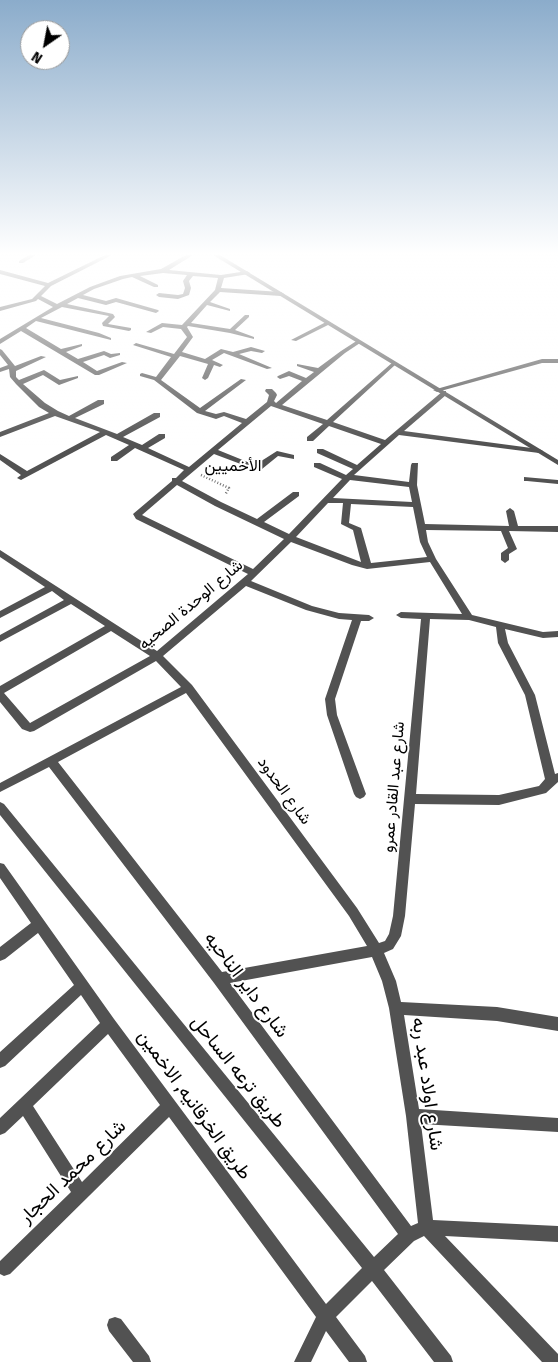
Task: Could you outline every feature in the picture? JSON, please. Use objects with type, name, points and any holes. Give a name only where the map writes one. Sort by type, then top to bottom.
[{"type":"street","points":[[0,342],[35,319],[101,335],[109,339]]},
{"type":"street","points":[[111,319],[105,325],[129,329]]},
{"type":"street","points":[[185,326],[192,319]]},
{"type":"street","points":[[231,332],[244,319]]},
{"type":"street","points":[[321,319],[558,464]]},
{"type":"street","points":[[294,340],[328,323]]},
{"type":"street","points":[[148,332],[162,325],[185,326],[231,332],[252,338]]},
{"type":"street","points":[[143,385],[157,379],[190,337],[185,326]]},
{"type":"street","points":[[101,335],[113,327]]},
{"type":"street","points":[[21,328],[98,375],[124,363]]},
{"type":"street","points":[[254,573],[139,517],[137,514],[175,480],[247,422],[307,381],[358,342]]},
{"type":"street","points":[[60,352],[80,345]]},
{"type":"street","points":[[136,345],[210,361],[220,365]]},
{"type":"street","points":[[232,354],[251,349],[262,351]]},
{"type":"street","points":[[205,378],[210,361],[221,350],[269,368]]},
{"type":"street","points":[[0,351],[12,368],[13,376],[18,383],[42,405],[54,413],[118,437],[188,470]]},
{"type":"street","points":[[77,362],[104,353],[110,356],[118,354]]},
{"type":"street","points":[[0,370],[43,358]]},
{"type":"street","points":[[440,391],[542,361],[558,361]]},
{"type":"street","points":[[310,439],[393,364]]},
{"type":"street","points":[[299,365],[320,371]]},
{"type":"street","points":[[18,383],[44,372],[60,383],[76,377]]},
{"type":"street","points":[[280,377],[288,373],[307,381]]},
{"type":"street","points":[[142,375],[157,379],[200,411],[216,417],[224,414],[247,422]]},
{"type":"street","points":[[200,411],[243,380]]},
{"type":"street","name":"شارع الوحدة الصحيه","points":[[0,696],[26,726],[32,727],[157,656],[245,582],[348,477],[398,433],[440,391]]},
{"type":"street","points":[[269,392],[273,395],[270,399],[273,404],[386,443]]},
{"type":"street","points":[[68,419],[101,402]]},
{"type":"street","points":[[0,435],[54,413]]},
{"type":"street","points":[[118,437],[157,415]]},
{"type":"street","points":[[0,456],[24,476],[106,432]]},
{"type":"street","points":[[398,433],[539,451]]},
{"type":"street","points":[[114,459],[162,436]]},
{"type":"street","points":[[212,450],[254,467],[259,466],[277,453],[291,458]]},
{"type":"street","points":[[320,451],[358,468]]},
{"type":"street","points":[[317,465],[348,477],[413,484]]},
{"type":"street","points":[[415,465],[413,484],[420,527],[432,559],[469,618]]},
{"type":"street","points":[[527,478],[558,482]]},
{"type":"street","points":[[175,480],[290,538],[368,566],[432,559]]},
{"type":"street","points":[[258,523],[296,494]]},
{"type":"street","points":[[326,500],[417,505]]},
{"type":"street","points":[[346,500],[345,524],[357,528],[368,566]]},
{"type":"street","points":[[510,512],[514,528]]},
{"type":"street","points":[[420,527],[558,529]]},
{"type":"street","points":[[504,528],[513,549],[505,552],[505,560]]},
{"type":"street","name":"شارع الحدود","points":[[0,554],[157,656],[188,688],[353,912],[376,950]]},
{"type":"street","points":[[245,582],[309,608],[339,616],[369,618]]},
{"type":"street","points":[[0,615],[52,588]]},
{"type":"street","points":[[0,639],[71,600]]},
{"type":"street","points":[[401,615],[469,618],[543,635],[558,634]]},
{"type":"street","name":"شارع عبد القادر عمرو","points":[[376,950],[389,945],[398,930],[426,616]]},
{"type":"street","points":[[357,618],[330,699],[332,715],[360,794]]},
{"type":"street","points":[[410,799],[499,800],[542,790],[555,778],[530,695],[503,643],[500,625]]},
{"type":"street","points":[[0,691],[112,626]]},
{"type":"street","points":[[0,788],[188,688]]},
{"type":"street","name":"شارع داير الناحيه","points":[[51,761],[219,979],[408,1235]]},
{"type":"street","name":"طريق ترعه الساحل","points":[[0,807],[374,1269],[445,1362]]},
{"type":"street","name":"طريق الخرقانيه, الاخمين","points":[[0,868],[110,1024],[360,1362]]},
{"type":"street","points":[[0,955],[40,924]]},
{"type":"street","points":[[219,979],[376,950]]},
{"type":"street","name":"شارع اولاد عبد ربه","points":[[376,950],[389,980],[396,1008],[413,1116],[426,1227]]},
{"type":"street","points":[[0,1061],[83,985]]},
{"type":"street","points":[[396,1008],[498,1014],[558,1024]]},
{"type":"street","points":[[0,1128],[110,1024]]},
{"type":"street","points":[[24,1105],[80,1193]]},
{"type":"street","name":"شارع محمد الحجار","points":[[4,1268],[170,1106]]},
{"type":"street","points":[[413,1116],[558,1125]]},
{"type":"street","points":[[426,1227],[554,1362]]},
{"type":"street","points":[[302,1362],[325,1316],[408,1235],[426,1227],[558,1234]]},
{"type":"street","points":[[115,1325],[143,1362]]},
{"type":"path","points":[[188,470],[230,489]]},
{"type":"district","name":"الأخميين","points":[[233,467]]}]
